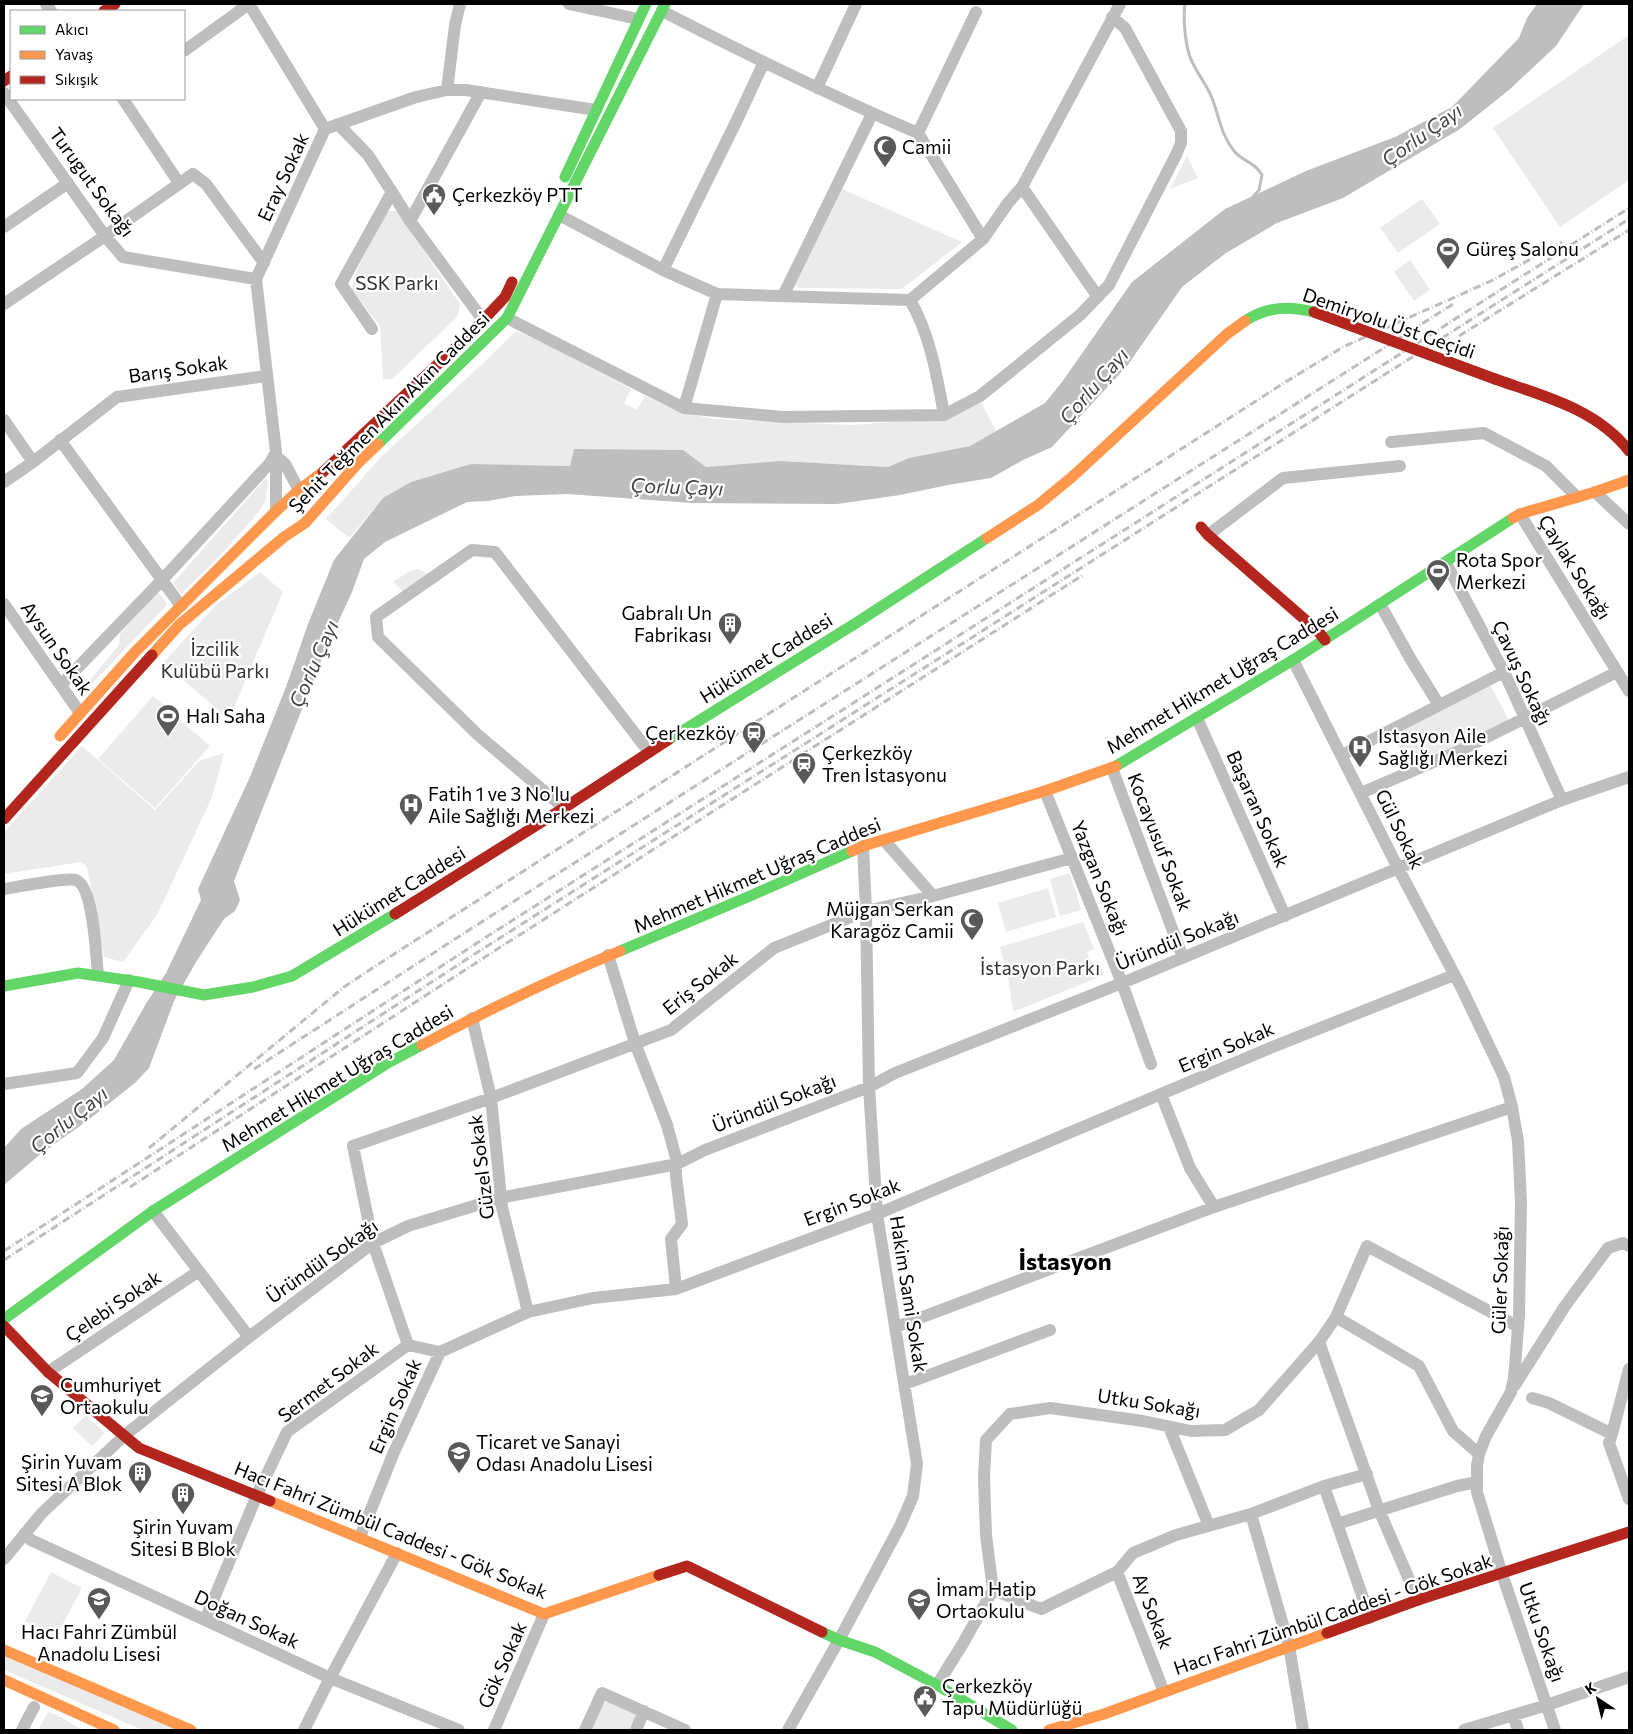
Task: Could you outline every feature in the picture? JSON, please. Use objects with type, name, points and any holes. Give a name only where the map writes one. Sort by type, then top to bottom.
[{"type":"main road","points":[[560,186],[646,4]]},
{"type":"main road","name":"Şehit Teğmen Akın Akın Caddesi","points":[[4,819],[179,625],[284,537],[306,523],[358,463],[507,318],[663,7]]},
{"type":"main road","name":"Şehit Teğmen Akın Akın Caddesi","points":[[50,748],[135,652],[276,511],[303,498],[326,468],[484,320],[505,297],[552,203]]},
{"type":"main road","name":"Demiryolu Üst Geçidi","points":[[1038,505],[1072,477],[1241,323],[1262,311],[1273,308],[1300,308],[1314,312],[1495,379],[1596,419],[1613,432],[1629,451]]},
{"type":"main road","name":"Mehmet Hikmet Uğraş Caddesi","points":[[4,1319],[153,1211],[386,1064],[472,1018],[564,974],[863,846],[1112,768],[1293,660],[1520,514],[1596,492],[1629,480]]},
{"type":"main road","points":[[276,511],[276,517],[280,523],[293,528],[300,527],[306,523],[310,515],[303,498]]},
{"type":"main road","name":"Hükümet Caddesi","points":[[134,981],[204,995],[253,987],[292,976],[360,936],[564,808],[1038,505]]},
{"type":"main road","points":[[1204,531],[1318,630],[1325,640]]},
{"type":"main road","points":[[4,986],[78,973],[134,981]]},
{"type":"main road","name":"Hacı Fahri Zümbül Caddesi - Gök Sokak","points":[[4,1326],[48,1372],[139,1448],[544,1614],[688,1566],[840,1640],[875,1652],[937,1685],[1012,1730]]},
{"type":"main road","name":"Hacı Fahri Zümbül Caddesi - Gök Sokak","points":[[1049,1730],[1104,1714],[1418,1600],[1629,1532]]},
{"type":"main road","points":[[4,1650],[191,1730]]},
{"type":"main road","points":[[4,1680],[110,1729]]},
{"type":"street","points":[[185,50],[249,4],[326,129]]},
{"type":"street","points":[[447,90],[455,25],[460,4]]},
{"type":"street","points":[[569,4],[638,19]]},
{"type":"street","points":[[817,88],[856,4]]},
{"type":"street","points":[[559,215],[663,270],[717,294],[910,300],[983,239],[1008,203],[1022,188],[1120,4]]},
{"type":"street","points":[[663,7],[764,62],[918,134],[983,239]]},
{"type":"street","points":[[918,134],[976,12]]},
{"type":"street","points":[[507,318],[684,408],[784,417],[944,415],[980,396],[1060,332],[1109,285],[1150,209],[1181,143],[1181,131],[1143,60],[1124,28],[1112,17]]},
{"type":"street","points":[[663,270],[764,62]]},
{"type":"street","name":"Eray Sokak","points":[[256,278],[326,129],[416,97],[447,90],[481,92],[596,110]]},
{"type":"street","points":[[410,221],[481,92]]},
{"type":"street","name":"Turugut Sokağı","points":[[4,93],[105,236],[123,257],[256,278]]},
{"type":"street","points":[[124,100],[179,183]]},
{"type":"street","points":[[783,296],[872,114]]},
{"type":"street","points":[[338,124],[368,155],[410,221],[484,320]]},
{"type":"street","points":[[4,304],[193,174],[206,184],[264,263]]},
{"type":"street","points":[[4,227],[68,183]]},
{"type":"street","points":[[1022,188],[1098,297]]},
{"type":"street","points":[[372,329],[341,284],[392,192]]},
{"type":"street","points":[[256,278],[276,453],[276,511]]},
{"type":"street","points":[[684,408],[717,294]]},
{"type":"street","points":[[910,300],[919,316],[936,371],[944,415]]},
{"type":"street","name":"Barış Sokak","points":[[4,482],[118,397],[266,376]]},
{"type":"street","points":[[4,420],[33,462]]},
{"type":"street","points":[[1390,442],[1484,432],[1546,466],[1577,497]]},
{"type":"street","points":[[60,440],[181,606]]},
{"type":"street","points":[[276,453],[285,464],[303,498]]},
{"type":"street","points":[[61,685],[162,580],[270,462],[276,453]]},
{"type":"street","points":[[1204,531],[1283,478],[1400,466]]},
{"type":"street","points":[[1596,492],[1629,524]]},
{"type":"street","name":"Çaylak Sokağı","points":[[1520,514],[1629,692]]},
{"type":"street","points":[[564,808],[477,734],[378,637],[376,617],[472,550],[495,552],[649,752]]},
{"type":"street","name":"Çavuş Sokağı","points":[[1446,563],[1504,672],[1524,720],[1562,800]]},
{"type":"street","name":"Aysun Sokak","points":[[4,604],[80,714]]},
{"type":"street","points":[[1380,604],[1439,705]]},
{"type":"street","name":"Gül Sokak","points":[[1293,660],[1398,868],[1461,987]]},
{"type":"street","points":[[1342,755],[1504,672]]},
{"type":"street","points":[[1361,793],[1459,751],[1617,672]]},
{"type":"street","name":"Başaran Sokak","points":[[1197,718],[1285,916]]},
{"type":"street","name":"Kocayusuf Sokak","points":[[1112,768],[1184,958]]},
{"type":"street","name":"Üründül Sokağı","points":[[4,1559],[42,1512],[125,1435],[249,1337],[373,1243],[408,1226],[500,1198],[677,1164],[705,1150],[869,1087],[895,1073],[1184,958],[1562,800],[1629,777]]},
{"type":"street","name":"Yazgan Sokağı","points":[[1045,790],[1122,983],[1151,1064]]},
{"type":"street","points":[[884,840],[933,896]]},
{"type":"street","name":"Hakim Sami Sokak","points":[[788,1730],[840,1640],[900,1526],[913,1496],[917,1464],[877,1214],[869,1087],[863,846]]},
{"type":"street","name":"Eriş Sokak","points":[[373,1243],[353,1146],[491,1098],[671,1030],[774,948],[866,912],[933,896],[1072,858]]},
{"type":"street","points":[[4,889],[68,880],[76,880],[84,885],[90,902],[98,976]]},
{"type":"street","points":[[608,956],[635,1043],[667,1125],[677,1164],[676,1176],[682,1224],[670,1240],[676,1289]]},
{"type":"street","name":"Ergin Sokak","points":[[360,1537],[394,1452],[440,1352],[528,1312],[592,1298],[676,1289],[877,1214],[1270,1048],[1454,975]]},
{"type":"street","points":[[4,1084],[77,1073],[103,1038],[134,981]]},
{"type":"street","name":"Güler Sokağı","points":[[1461,987],[1504,1077],[1512,1106],[1518,1141],[1521,1202],[1514,1378],[1511,1392],[1486,1436],[1479,1454],[1477,1466],[1477,1492],[1502,1574]]},
{"type":"street","name":"Güzel Sokak","points":[[472,1018],[491,1098],[500,1198],[528,1312]]},
{"type":"street","points":[[1161,1094],[1190,1168],[1214,1206]]},
{"type":"street","points":[[896,1327],[1214,1206],[1512,1106]]},
{"type":"street","points":[[153,1211],[249,1337]]},
{"type":"street","points":[[373,1243],[408,1345],[440,1352]]},
{"type":"street","points":[[1511,1392],[1565,1306],[1608,1248],[1623,1243],[1629,1246]]},
{"type":"street","name":"Utku Sokağı","points":[[993,1590],[986,1536],[984,1477],[986,1440],[1010,1414],[1050,1408],[1143,1421],[1191,1431],[1225,1430],[1258,1410],[1320,1342],[1336,1317],[1367,1246],[1517,1326]]},
{"type":"street","name":"Çelebi Sokak","points":[[48,1372],[199,1271]]},
{"type":"street","points":[[1336,1317],[1418,1366],[1453,1431],[1479,1454]]},
{"type":"street","points":[[904,1384],[1050,1330]]},
{"type":"street","points":[[1320,1342],[1379,1510],[1418,1600]]},
{"type":"street","name":"Sermet Sokak","points":[[205,1620],[257,1495],[287,1432],[408,1345]]},
{"type":"street","points":[[1629,1369],[1627,1384],[1609,1443],[1629,1499]]},
{"type":"street","points":[[1532,1398],[1549,1403],[1612,1434]]},
{"type":"street","points":[[1169,1426],[1209,1526]]},
{"type":"street","points":[[937,1685],[993,1590],[1041,1609],[1117,1572],[1133,1553],[1176,1535],[1251,1514],[1324,1486],[1367,1474]]},
{"type":"street","points":[[1337,1524],[1457,1486],[1477,1482]]},
{"type":"street","points":[[1324,1486],[1370,1618]]},
{"type":"street","points":[[1251,1514],[1289,1646],[1303,1730]]},
{"type":"street","name":"Doğan Sokak","points":[[25,1532],[31,1540],[330,1678],[459,1730]]},
{"type":"street","points":[[304,1730],[397,1553]]},
{"type":"street","name":"Ay Sokak","points":[[1117,1572],[1164,1692]]},
{"type":"street","name":"Utku Sokağı","points":[[1502,1574],[1555,1730]]},
{"type":"street","name":"Gök Sokak","points":[[494,1730],[544,1614]]},
{"type":"street","points":[[1464,1730],[1547,1706],[1629,1677]]},
{"type":"street","points":[[585,1730],[602,1693],[685,1730]]},
{"type":"street","points":[[22,1730],[34,1707]]},
{"type":"street","points":[[636,1730],[644,1711]]},
{"type":"street","points":[[1513,1715],[1518,1730]]},
{"type":"green space","points":[[1629,35],[1629,180],[1560,227],[1493,128]]},
{"type":"green space","points":[[1187,156],[1198,178],[1170,189]]},
{"type":"green space","points":[[842,189],[962,242],[902,289],[799,288],[795,285]]},
{"type":"green space","points":[[1422,199],[1440,224],[1398,253],[1380,228]]},
{"type":"green space","name":"SSK Parkı","points":[[386,211],[397,211],[460,304],[458,316],[391,380],[383,379],[380,326],[352,290],[356,272]]},
{"type":"green space","points":[[1410,260],[1430,290],[1414,301],[1394,272]]},
{"type":"green space","points":[[516,331],[540,341],[631,389],[624,403],[637,410],[645,396],[680,412],[714,419],[852,425],[916,420],[981,402],[996,431],[970,446],[909,458],[888,467],[781,461],[706,467],[683,450],[570,466],[471,464],[383,498],[351,536],[348,537],[326,519],[382,456]]},
{"type":"green space","points":[[266,478],[268,482],[265,502],[253,519],[214,562],[181,594],[173,583]]},
{"type":"green space","points":[[418,569],[432,576],[406,594],[393,582],[408,572]]},
{"type":"green space","name":"İzcilik Kulübü Parkı","points":[[260,572],[283,592],[229,719],[163,663],[216,605]]},
{"type":"green space","points":[[157,593],[162,596],[167,605],[87,689],[84,687],[119,645],[120,634]]},
{"type":"green space","points":[[1489,683],[1511,724],[1410,767],[1392,733]]},
{"type":"green space","points":[[153,696],[210,746],[155,808],[98,759]]},
{"type":"green space","points":[[82,746],[155,810],[199,761],[224,753],[212,797],[157,915],[123,962],[104,957],[87,867],[81,862],[4,874],[4,832]]},
{"type":"green space","points":[[1070,873],[1081,910],[1060,916],[1050,879]]},
{"type":"green space","points":[[1048,888],[1056,917],[1006,932],[998,903]]},
{"type":"green space","name":"İstasyon Parkı","points":[[1083,922],[1094,949],[1087,952],[1092,963],[1098,961],[1104,975],[1013,1012],[1009,982],[1000,947]]},
{"type":"green space","points":[[86,1415],[105,1433],[92,1446],[73,1428]]},
{"type":"green space","points":[[51,1572],[82,1588],[56,1637],[25,1621]]},
{"type":"green space","points":[[4,1652],[185,1730],[143,1730],[4,1670]]},
{"type":"green space","points":[[606,1702],[636,1713],[632,1730],[590,1730],[601,1706]]},
{"type":"green space","points":[[48,1712],[57,1715],[83,1730],[38,1730]]},
{"type":"water","name":"Çorlu Çayı","points":[[1537,4],[1584,4],[1556,46],[1509,90],[1460,129],[1343,198],[1277,223],[1226,253],[1182,287],[1127,366],[1052,447],[1023,460],[991,478],[900,495],[837,504],[692,503],[567,494],[515,496],[488,501],[467,502],[385,542],[364,559],[352,592],[325,651],[234,881],[240,900],[235,911],[224,919],[196,962],[174,1001],[149,1068],[136,1082],[87,1121],[43,1152],[4,1185],[4,1148],[21,1129],[82,1089],[114,1060],[166,973],[201,900],[198,889],[250,777],[334,560],[383,498],[411,482],[471,464],[570,466],[574,449],[683,450],[706,467],[781,461],[888,467],[909,458],[970,446],[1045,403],[1062,382],[1132,282],[1225,209],[1306,171],[1395,137],[1452,107],[1519,38],[1527,18]]},
{"type":"waterway","points":[[1185,4],[1185,30],[1190,57],[1212,98],[1226,138],[1234,151],[1262,175],[1259,190],[1252,198]]},
{"type":"railway","points":[[4,1251],[477,943],[1629,208]]},
{"type":"railway","points":[[4,1260],[481,950],[1629,219]]},
{"type":"railway","points":[[1459,336],[1629,230]]},
{"type":"railway","points":[[149,1148],[344,987],[1284,383],[1343,347],[1491,281],[1562,242]]},
{"type":"railway","points":[[254,1069],[469,930],[1453,304]]},
{"type":"railway","points":[[130,1187],[485,957],[1083,575]]},
{"type":"traffic: fast","points":[[565,177],[646,4]]},
{"type":"traffic: fast","points":[[378,444],[507,318],[665,4]]},
{"type":"traffic: fast","points":[[1245,321],[1270,310],[1287,308],[1314,312]]},
{"type":"traffic: fast","points":[[1116,766],[1293,660],[1513,518]]},
{"type":"traffic: fast","points":[[668,740],[856,623],[987,538]]},
{"type":"traffic: fast","points":[[620,951],[852,851]]},
{"type":"traffic: fast","points":[[4,986],[78,973],[139,982],[204,995],[253,987],[292,976],[395,914]]},
{"type":"traffic: fast","points":[[4,1319],[153,1211],[386,1064],[422,1045]]},
{"type":"traffic: fast","points":[[822,1632],[875,1652],[937,1685],[1012,1730]]},
{"type":"traffic: slow","points":[[987,538],[1038,505],[1072,477],[1227,334],[1245,321]]},
{"type":"traffic: slow","points":[[152,655],[179,625],[284,537],[305,523],[358,463],[378,444]]},
{"type":"traffic: slow","points":[[60,736],[135,652],[276,511],[323,472]]},
{"type":"traffic: slow","points":[[1513,518],[1520,514],[1629,480]]},
{"type":"traffic: slow","points":[[852,851],[863,846],[1045,791],[1116,766]]},
{"type":"traffic: slow","points":[[422,1045],[520,995],[620,951]]},
{"type":"traffic: slow","points":[[270,1501],[544,1614],[659,1575]]},
{"type":"traffic: slow","points":[[1049,1730],[1104,1714],[1327,1633]]},
{"type":"traffic: slow","points":[[4,1650],[191,1730]]},
{"type":"traffic: slow","points":[[4,1680],[114,1730]]},
{"type":"traffic: jam","points":[[106,10],[115,4]]},
{"type":"traffic: jam","points":[[4,81],[10,77]]},
{"type":"traffic: jam","points":[[323,472],[470,334],[505,297],[512,282]]},
{"type":"traffic: jam","points":[[1314,312],[1495,379]]},
{"type":"traffic: jam","points":[[1495,379],[1550,398],[1585,414],[1601,424],[1629,451]]},
{"type":"traffic: jam","points":[[1201,527],[1318,631],[1325,640]]},
{"type":"traffic: jam","points":[[4,819],[152,655]]},
{"type":"traffic: jam","points":[[395,914],[668,740]]},
{"type":"traffic: jam","points":[[4,1326],[48,1372],[139,1448],[270,1501]]},
{"type":"traffic: jam","points":[[1327,1633],[1418,1600],[1629,1532]]},
{"type":"traffic: jam","points":[[659,1575],[687,1566],[822,1632]]},
{"type":"place","name":"Camii","points":[[885,168]]},
{"type":"place","name":"Çerkezköy PTT","points":[[434,216]]},
{"type":"place","name":"Güreş Salonu","points":[[1448,270]]},
{"type":"place","name":"Rota Spor Merkezi","points":[[1438,592]]},
{"type":"place","name":"Gabralı Un Fabrikası","points":[[730,645]]},
{"type":"place","name":"Halı Saha","points":[[168,737]]},
{"type":"place","name":"Çerkezköy","points":[[754,754]]},
{"type":"place","name":"Istasyon Aile Sağlığı Merkezi","points":[[1360,768]]},
{"type":"place","name":"Çerkezköy Tren İstasyonu","points":[[804,785]]},
{"type":"place","name":"Fatih 1 ve 3 No'lu Aile Sağlığı Merkezi","points":[[411,826]]},
{"type":"place","name":"Müjgan Serkan Karagöz Camii","points":[[972,941]]},
{"type":"place","name":"Cumhuriyet Ortaokulu","points":[[42,1417]]},
{"type":"place","name":"Ticaret ve Sanayi Odası Anadolu Lisesi","points":[[459,1474]]},
{"type":"place","name":"Şirin Yuvam Sitesi A Blok","points":[[140,1494]]},
{"type":"place","name":"Şirin Yuvam Sitesi B Blok","points":[[183,1515]]},
{"type":"place","name":"Hacı Fahri Zümbül Anadolu Lisesi","points":[[99,1620]]},
{"type":"place","name":"İmam Hatip Ortaokulu","points":[[919,1621]]},
{"type":"place","name":"Çerkezköy Tapu Müdürlüğü","points":[[925,1718]]},
{"type":"district","name":"İstasyon","points":[[1065,1262]]}]
